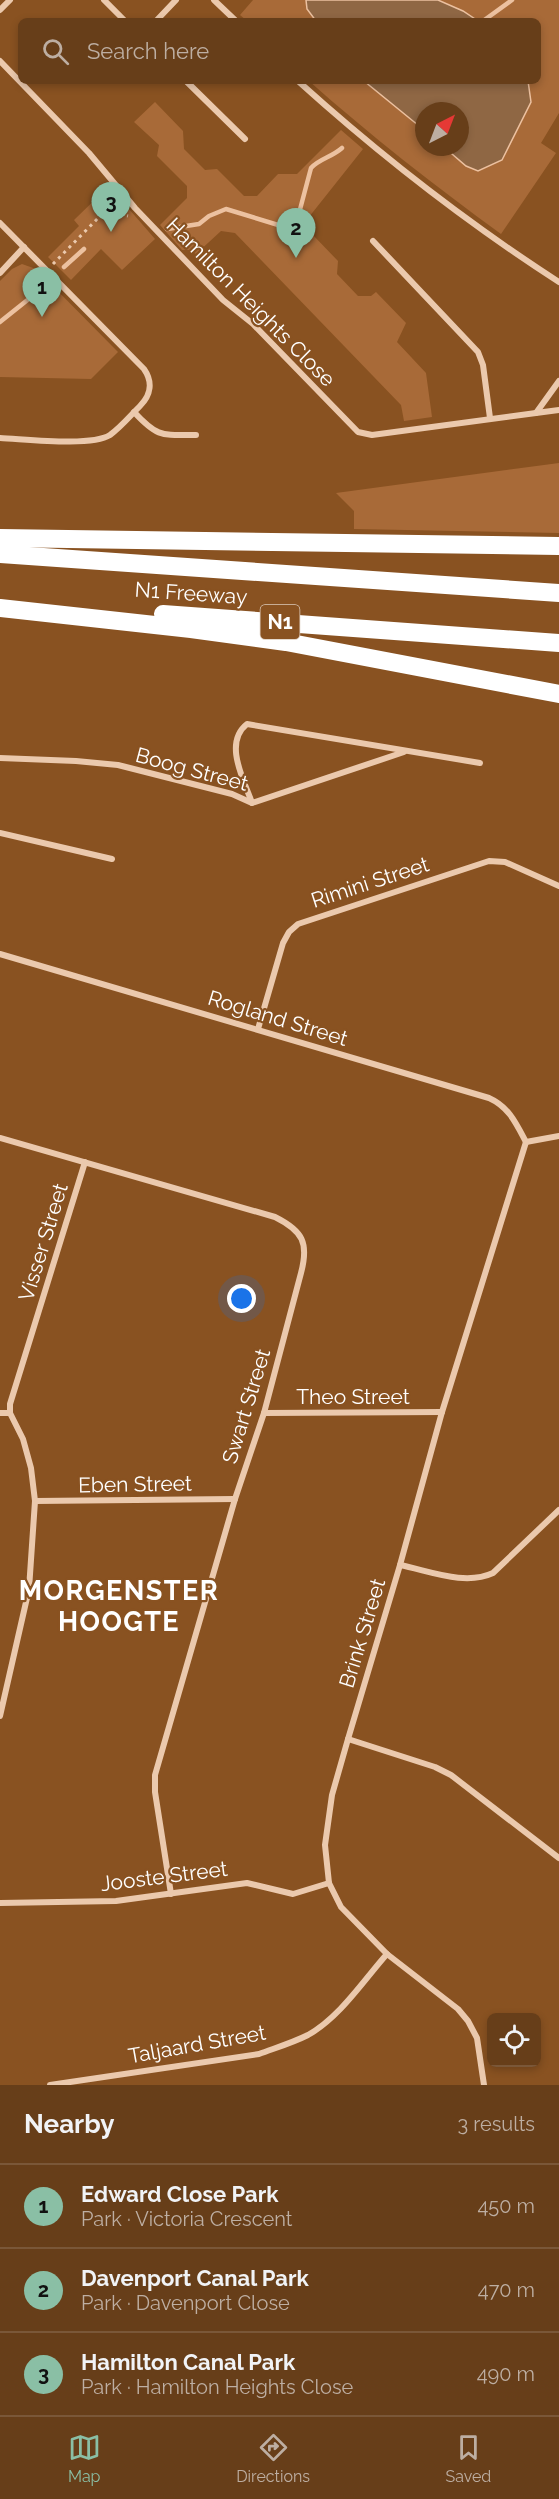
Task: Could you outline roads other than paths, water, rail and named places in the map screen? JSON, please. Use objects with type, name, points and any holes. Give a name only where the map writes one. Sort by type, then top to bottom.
[{"type":"highway","points":[[0,538],[559,546]]},
{"type":"highway","name":"N1 Freeway","points":[[0,554],[559,593]]},
{"type":"highway","name":"N1 Freeway","points":[[0,602],[559,643]]},
{"type":"highway","points":[[0,608],[171,626],[286,642],[559,694]]},
{"type":"street","points":[[0,10],[10,0]]},
{"type":"street","points":[[104,0],[122,18]]},
{"type":"street","points":[[159,18],[176,0]]},
{"type":"street","points":[[214,0],[233,18]]},
{"type":"street","name":"Hamilton Heights Close","points":[[0,61],[18,80]]},
{"type":"street","name":"Hamilton Heights Close","points":[[22,84],[223,300],[253,324],[358,432],[372,435],[559,410]]},
{"type":"street","points":[[189,84],[245,139]]},
{"type":"street","points":[[301,84],[362,138],[413,179],[472,224],[559,282]]},
{"type":"street","points":[[0,223],[147,373],[150,384],[148,396],[134,412],[111,434],[95,441],[0,438]]},
{"type":"street","points":[[372,241],[478,352],[483,365],[490,418]]},
{"type":"street","points":[[0,273],[24,247]]},
{"type":"street","points":[[536,413],[559,381]]},
{"type":"street","points":[[134,412],[151,430],[159,434],[196,435]]},
{"type":"street","points":[[252,803],[235,752],[238,736],[247,724],[480,764]]},
{"type":"street","name":"Boog Street","points":[[0,758],[118,765],[232,794],[252,803],[404,752]]},
{"type":"street","points":[[0,833],[112,859]]},
{"type":"street","name":"Rimini Street","points":[[258,1029],[283,943],[289,932],[298,924],[489,861],[505,862],[559,886]]},
{"type":"street","name":"Rogland Street","points":[[0,954],[489,1098],[505,1108],[511,1115],[526,1142]]},
{"type":"street","points":[[526,1142],[559,1136]]},
{"type":"street","name":"Swart Street","points":[[0,1138],[275,1217],[290,1224],[299,1233],[304,1245],[305,1259],[264,1413],[235,1499],[155,1774],[155,1792],[171,1894]]},
{"type":"street","name":"Brink Street","points":[[484,2085],[477,2038],[468,2022],[458,2010],[387,1953],[341,1907],[329,1883],[325,1845],[328,1817],[348,1739],[400,1565],[442,1412],[526,1142]]},
{"type":"street","name":"Visser Street","points":[[10,1413],[10,1404],[85,1162]]},
{"type":"street","name":"Theo Street","points":[[264,1413],[442,1412]]},
{"type":"street","points":[[0,1413],[10,1413],[23,1439],[31,1468],[35,1501],[29,1589],[0,1716]]},
{"type":"street","name":"Eben Street","points":[[35,1501],[235,1499]]},
{"type":"street","points":[[400,1565],[467,1579],[482,1578],[493,1573],[559,1510]]},
{"type":"street","points":[[348,1739],[435,1767],[452,1775],[559,1858]]},
{"type":"street","name":"Jooste Street","points":[[0,1903],[116,1900],[247,1883],[263,1885],[286,1893],[299,1893],[329,1883]]},
{"type":"street","name":"Taljaard Street","points":[[50,2085],[259,2054],[286,2044],[309,2034],[338,2011],[387,1953]]},
{"type":"waterway","points":[[487,18],[512,0]]},
{"type":"waterway","points":[[167,229],[199,224],[209,216],[226,209],[288,228],[298,217],[311,168],[342,148]]},
{"type":"waterway","points":[[64,267],[84,249]]},
{"type":"waterway","points":[[0,322],[45,286]]},
{"type":"place","name":"Hamilton Canal Park","points":[[111,232]]},
{"type":"place","name":"Davenport Canal Park","points":[[296,258]]},
{"type":"place","name":"Edward Close Park","points":[[42,317]]},
{"type":"district","name":"MORGENSTER HOOGTE","points":[[119,1606]]}]
